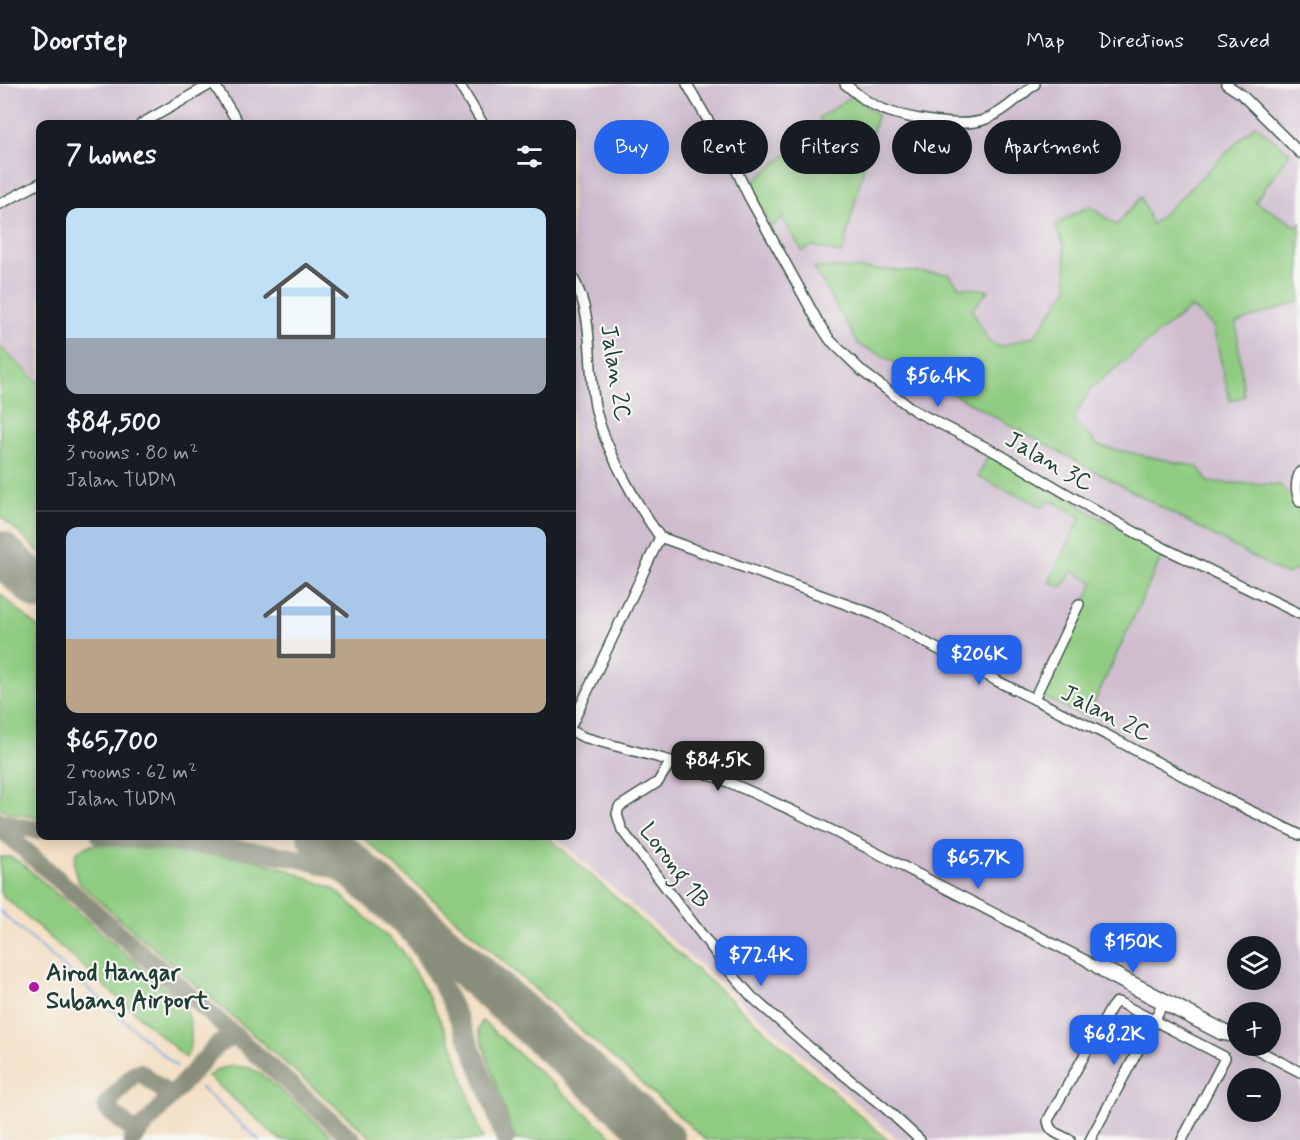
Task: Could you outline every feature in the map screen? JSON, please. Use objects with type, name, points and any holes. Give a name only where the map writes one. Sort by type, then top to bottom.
[{"type":"street","points":[[148,120],[212,84],[235,120]]},
{"type":"street","points":[[459,84],[481,120]]},
{"type":"street","name":"Jalan 3C","points":[[687,84],[735,167],[818,322],[830,339],[862,372],[915,411],[997,453],[1164,548],[1300,614]]},
{"type":"street","points":[[845,84],[883,109],[906,116],[961,124],[990,117],[1035,84]]},
{"type":"street","points":[[1226,84],[1241,94],[1300,153]]},
{"type":"street","points":[[0,204],[36,185]]},
{"type":"street","name":"Jalan 2C","points":[[576,286],[588,324],[595,406],[606,440],[631,490],[660,537],[873,614],[1226,799],[1300,835]]},
{"type":"street","points":[[1298,498],[1297,478],[1300,472]]},
{"type":"street","points":[[576,716],[660,537]]},
{"type":"street","points":[[1034,699],[1079,604]]},
{"type":"street","points":[[576,733],[671,761],[720,779],[791,810],[1085,960],[1111,970],[1164,1002],[1227,1031]]},
{"type":"street","name":"Lorong 1B","points":[[671,761],[658,782],[619,807],[617,814],[622,830],[731,973],[752,997],[920,1140]]},
{"type":"street","points":[[1070,1140],[1051,1131],[1048,1120],[1115,1003],[1118,1002],[1225,1058],[1182,1140]]},
{"type":"street","points":[[1090,1140],[1164,1002]]},
{"type":"street","points":[[1269,1056],[1300,1072]]},
{"type":"shaded area","points":[[0,84],[1300,84],[1300,1140],[898,1140],[559,840],[576,840],[576,120],[36,120],[36,377],[0,345]]},
{"type":"green space","points":[[852,96],[877,115],[876,120],[820,120],[819,118]]},
{"type":"green space","points":[[1255,125],[1290,153],[1255,202],[1297,226],[1300,223],[1300,301],[1236,323],[1244,396],[1230,401],[1213,326],[1191,307],[1090,389],[1073,420],[1099,446],[1198,467],[1208,482],[1280,485],[1300,506],[1300,568],[1286,575],[859,345],[814,268],[949,274],[959,287],[989,290],[972,309],[988,341],[999,347],[1034,336],[1068,288],[1064,245],[1055,225],[1089,206],[1116,225],[1141,197],[1152,225]]},
{"type":"green space","points":[[780,160],[780,174],[862,174],[842,254],[812,246],[802,251],[782,217],[772,227],[749,185],[763,174],[768,174],[768,170]]},
{"type":"green space","points":[[0,347],[36,379],[36,548],[0,516]]},
{"type":"green space","points":[[989,453],[1163,554],[1087,718],[1041,696],[1094,582],[1072,571],[1063,587],[1049,582],[1081,517],[1050,500],[1043,507],[978,477]]},
{"type":"green space","points":[[0,594],[36,626],[36,817],[8,812],[0,808]]},
{"type":"green space","points":[[366,840],[551,840],[888,1140],[706,1140]]},
{"type":"green space","points":[[97,844],[251,859],[286,869],[334,889],[401,949],[429,997],[454,1049],[483,1140],[374,1140],[80,884],[75,869],[76,853],[85,847]]},
{"type":"green space","points":[[0,857],[10,857],[20,862],[185,1006],[191,1032],[186,1058],[0,893]]},
{"type":"green space","points":[[482,1021],[616,1140],[515,1140],[478,1030]]},
{"type":"green space","points":[[233,1066],[251,1068],[264,1076],[336,1140],[280,1140],[208,1076],[219,1069]]},
{"type":"waterway","points":[[0,911],[177,1067]]},
{"type":"waterway","points":[[201,1088],[259,1140]]},
{"type":"taxiway","points":[[0,821],[36,829]]},
{"type":"taxiway","points":[[0,828],[353,1140]]},
{"type":"taxiway","points":[[142,840],[288,856],[328,867],[366,885]]},
{"type":"taxiway","points":[[352,865],[400,920],[438,978],[464,1030],[505,1140]]},
{"type":"taxiway","points":[[132,1140],[217,1045],[228,1039],[238,1038]]},
{"type":"taxiway","points":[[137,1134],[107,1109],[106,1105],[135,1073],[140,1072],[171,1097]]},
{"type":"runway","points":[[0,553],[36,585]]},
{"type":"runway","points":[[324,840],[663,1140]]},
{"type":"place","name":"Airod Hangar Subang Airport","points":[[34,987]]}]
